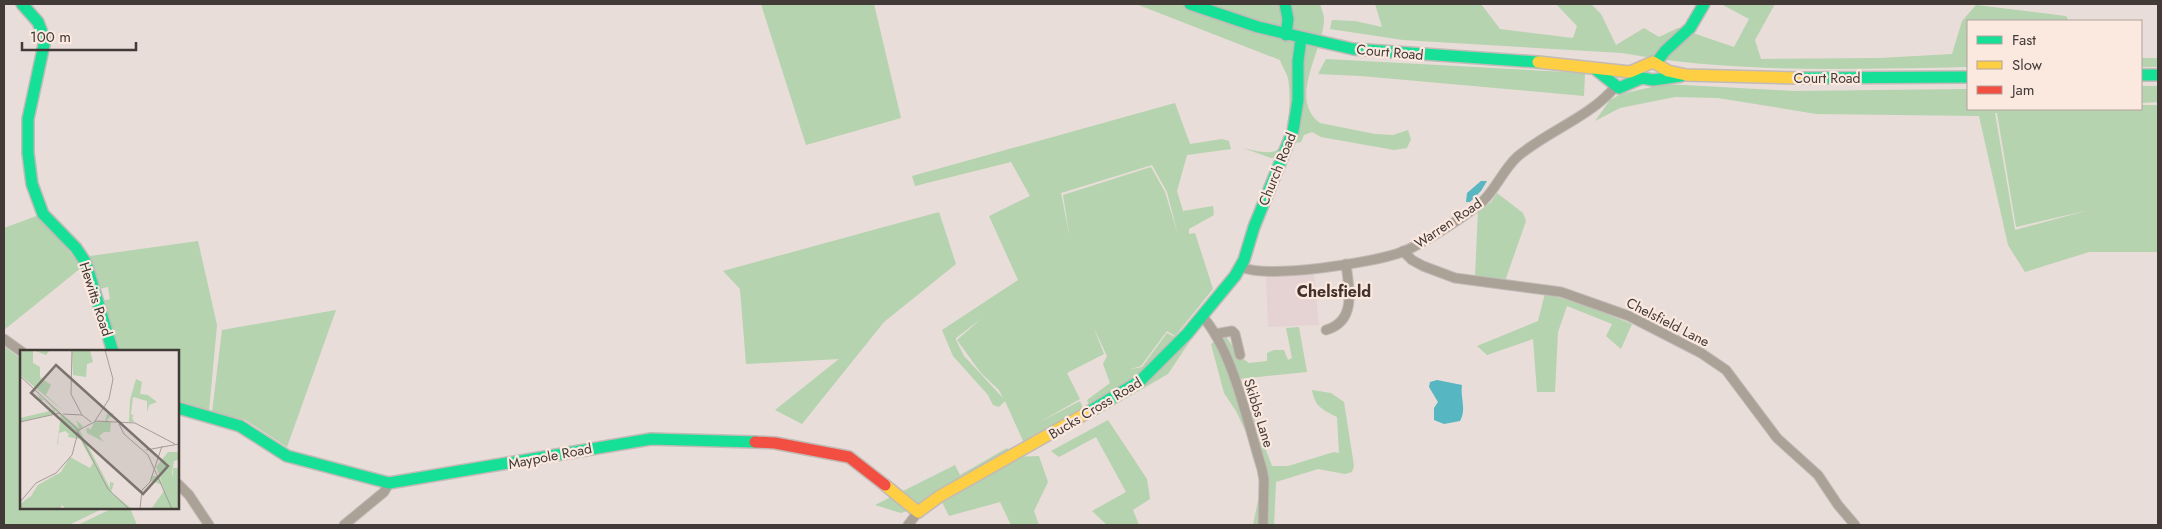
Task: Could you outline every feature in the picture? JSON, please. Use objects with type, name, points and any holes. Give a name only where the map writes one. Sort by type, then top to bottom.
[{"type":"street","name":"Hewitts Road","points":[[22,4],[38,22],[45,40],[43,56],[32,91],[28,119],[28,153],[32,184],[44,214],[76,248],[86,263],[112,350]]},
{"type":"street","name":"Court Road","points":[[1190,4],[1301,39],[1370,51],[1574,65],[1633,72],[1655,65],[1670,72],[1686,75],[1808,78],[1967,77]]},
{"type":"street","points":[[1284,4],[1288,19],[1286,35]]},
{"type":"street","points":[[1653,78],[1662,72],[1655,65],[1665,51],[1690,28],[1704,4]]},
{"type":"street","name":"Church Road","points":[[1241,267],[1254,227],[1293,130],[1301,39]]},
{"type":"street","points":[[1595,69],[1618,85],[1628,77],[1621,70]]},
{"type":"street","name":"Court Road","points":[[1618,85],[1638,79],[1674,78],[1686,75]]},
{"type":"street","points":[[2142,75],[2158,75]]},
{"type":"street","name":"Warren Road","points":[[1241,267],[1251,270],[1281,271],[1346,264],[1403,252],[1475,207],[1489,194],[1518,156],[1594,106],[1618,85]]},
{"type":"street","name":"Chelsfield Lane","points":[[1403,252],[1423,266],[1455,278],[1561,292],[1629,316],[1701,353],[1726,370],[1777,438],[1818,474],[1838,505],[1855,525]]},
{"type":"street","points":[[1326,330],[1339,324],[1348,309],[1350,301],[1346,264]]},
{"type":"street","name":"Bucks Cross Road","points":[[918,512],[940,496],[1040,441],[1140,381],[1170,352],[1202,316],[1241,267]]},
{"type":"street","name":"Skibbs Lane","points":[[1202,316],[1215,334],[1233,375],[1262,469],[1264,480],[1263,525]]},
{"type":"street","points":[[1215,334],[1232,331],[1235,334],[1240,355]]},
{"type":"street","points":[[4,339],[20,351]]},
{"type":"street","name":"Maypole Road","points":[[179,408],[240,426],[287,456],[389,483],[651,439],[776,443],[848,457],[918,512]]},
{"type":"street","points":[[344,525],[384,492],[389,483]]},
{"type":"street","points":[[179,485],[189,495],[209,525]]},
{"type":"street","points":[[908,525],[918,512]]},
{"type":"shaded area","points":[[1314,273],[1319,325],[1268,327],[1266,275]]},
{"type":"green space","points":[[761,4],[874,4],[901,118],[806,145]]},
{"type":"green space","points":[[1136,4],[1320,4],[1324,17],[1322,31],[1307,87],[1307,101],[1311,113],[1320,123],[1375,134],[1393,135],[1408,130],[1411,139],[1407,148],[1394,150],[1321,137],[1312,132],[1304,135],[1301,142],[1290,144],[1281,157],[1271,158],[1243,148],[1270,152],[1277,150],[1282,145],[1290,105],[1288,78],[1280,60]]},
{"type":"green space","points":[[1375,4],[1481,4],[1500,29],[1573,38],[1577,26],[1556,4],[1591,4],[1601,14],[1616,45],[1644,28],[1659,37],[1678,28],[1734,47],[1749,19],[1721,4],[1775,4],[1755,40],[1761,59],[1880,58],[1952,54],[1962,21],[1976,5],[2066,16],[2068,20],[1967,20],[1967,67],[1882,69],[1795,69],[1708,64],[1622,53],[1403,40],[1330,29],[1332,20],[1355,21],[1382,27]]},
{"type":"green space","points":[[2142,58],[2158,58],[2158,67],[2142,67]]},
{"type":"green space","points":[[1326,59],[1585,73],[1584,96],[1361,76],[1318,74]]},
{"type":"green space","points":[[1665,84],[1795,91],[1967,89],[1967,110],[2142,110],[2142,105],[2158,105],[2158,252],[2089,252],[2025,272],[2008,245],[1979,116],[1816,114],[1718,98],[1675,97],[1620,108],[1595,121],[1610,100],[1621,94]],"holes":[[[1995,113],[1997,113],[2016,227],[2089,210],[2015,230]]]},
{"type":"green space","points":[[2142,86],[2158,86],[2158,102],[2142,103]]},
{"type":"green space","points":[[1175,103],[1190,144],[1222,139],[1229,141],[1231,149],[1187,155],[1177,191],[1183,211],[1213,206],[1214,215],[1189,229],[1189,234],[1195,233],[1213,289],[1175,336],[1167,331],[1141,366],[1127,370],[1142,367],[1167,333],[1175,337],[1192,338],[1168,374],[1094,417],[1087,400],[1110,383],[1103,364],[1107,356],[1093,326],[1104,354],[1067,373],[1080,399],[1038,423],[1080,401],[1083,408],[1024,443],[1005,401],[999,407],[993,405],[988,395],[953,356],[942,330],[1018,280],[989,216],[1030,196],[1011,162],[915,186],[912,176]],"holes":[[[1152,165],[1167,192],[1178,235],[1165,192],[1151,167],[1063,195],[1070,239],[1061,193]],[[982,318],[957,340],[981,373],[999,390],[1003,398],[964,356],[956,340],[956,338]]]},
{"type":"green space","points":[[1497,193],[1523,213],[1526,221],[1505,281],[1475,277],[1478,211],[1491,202]]},
{"type":"green space","points":[[939,212],[956,264],[884,322],[802,424],[775,410],[839,359],[746,364],[740,289],[723,271]]},
{"type":"green space","points":[[39,215],[82,267],[4,330],[4,228]]},
{"type":"green space","points":[[198,241],[217,325],[209,411],[179,403],[179,350],[114,350],[102,301],[110,299],[108,287],[99,289],[90,256]]},
{"type":"green space","points":[[1545,293],[1592,308],[1632,324],[1621,349],[1606,336],[1612,324],[1567,306],[1558,332],[1555,392],[1537,392],[1533,339],[1487,355],[1477,346],[1538,321]]},
{"type":"green space","points":[[336,310],[287,447],[245,420],[212,412],[222,330]]},
{"type":"green space","points":[[1299,327],[1307,372],[1239,379],[1272,466],[1288,466],[1334,452],[1339,453],[1337,417],[1320,407],[1313,396],[1312,390],[1331,393],[1344,402],[1354,466],[1352,472],[1345,474],[1318,469],[1276,482],[1274,525],[1253,525],[1264,471],[1236,411],[1224,393],[1211,344],[1225,335],[1239,356],[1249,363],[1267,361],[1267,353],[1274,350],[1284,350],[1288,360],[1292,358],[1286,328]]},
{"type":"green space","points":[[4,346],[20,358],[20,509],[102,509],[69,525],[4,525]]},
{"type":"green space","points":[[1108,420],[1147,479],[1150,499],[1133,510],[1139,525],[1107,525],[1092,511],[1126,492],[1096,437],[1059,457],[1051,451]]},
{"type":"green space","points":[[1007,448],[1014,457],[1039,456],[1048,482],[1034,511],[1039,525],[1011,525],[1000,502],[949,516],[941,500],[901,513],[875,505],[955,465],[960,475]]},
{"type":"green space","points":[[111,509],[130,509],[137,525],[78,525]]},
{"type":"water","points":[[1481,181],[1487,181],[1481,191],[1470,202],[1466,202],[1467,193]]},
{"type":"water","points":[[1437,380],[1462,385],[1463,412],[1460,421],[1444,424],[1434,420],[1434,408],[1438,402],[1429,387],[1430,382]]},
{"type":"traffic: fast","points":[[22,4],[38,22],[45,40],[28,119],[28,153],[32,184],[43,214],[76,248],[86,263],[112,350]]},
{"type":"traffic: fast","points":[[1190,4],[1258,27],[1353,49],[1538,62]]},
{"type":"traffic: fast","points":[[1285,4],[1288,19],[1286,35]]},
{"type":"traffic: fast","points":[[1656,63],[1665,51],[1690,28],[1704,4]]},
{"type":"traffic: fast","points":[[1085,414],[1140,381],[1187,334],[1235,276],[1244,260],[1254,227],[1293,131],[1298,100],[1298,61],[1301,39]]},
{"type":"traffic: fast","points":[[1595,69],[1619,88],[1642,78],[1653,80],[1681,76]]},
{"type":"traffic: fast","points":[[2142,75],[2158,75]]},
{"type":"traffic: fast","points":[[1798,78],[1967,77]]},
{"type":"traffic: fast","points":[[179,408],[240,426],[287,456],[389,483],[651,439],[755,442]]},
{"type":"traffic: slow","points":[[1538,62],[1630,72],[1653,62],[1668,71],[1686,75],[1798,78]]},
{"type":"traffic: slow","points":[[885,485],[918,512],[940,496],[1085,414]]},
{"type":"traffic: jam","points":[[755,442],[775,443],[849,457],[885,485]]},
{"type":"district","name":"Chelsfield","points":[[1334,291]]}]
